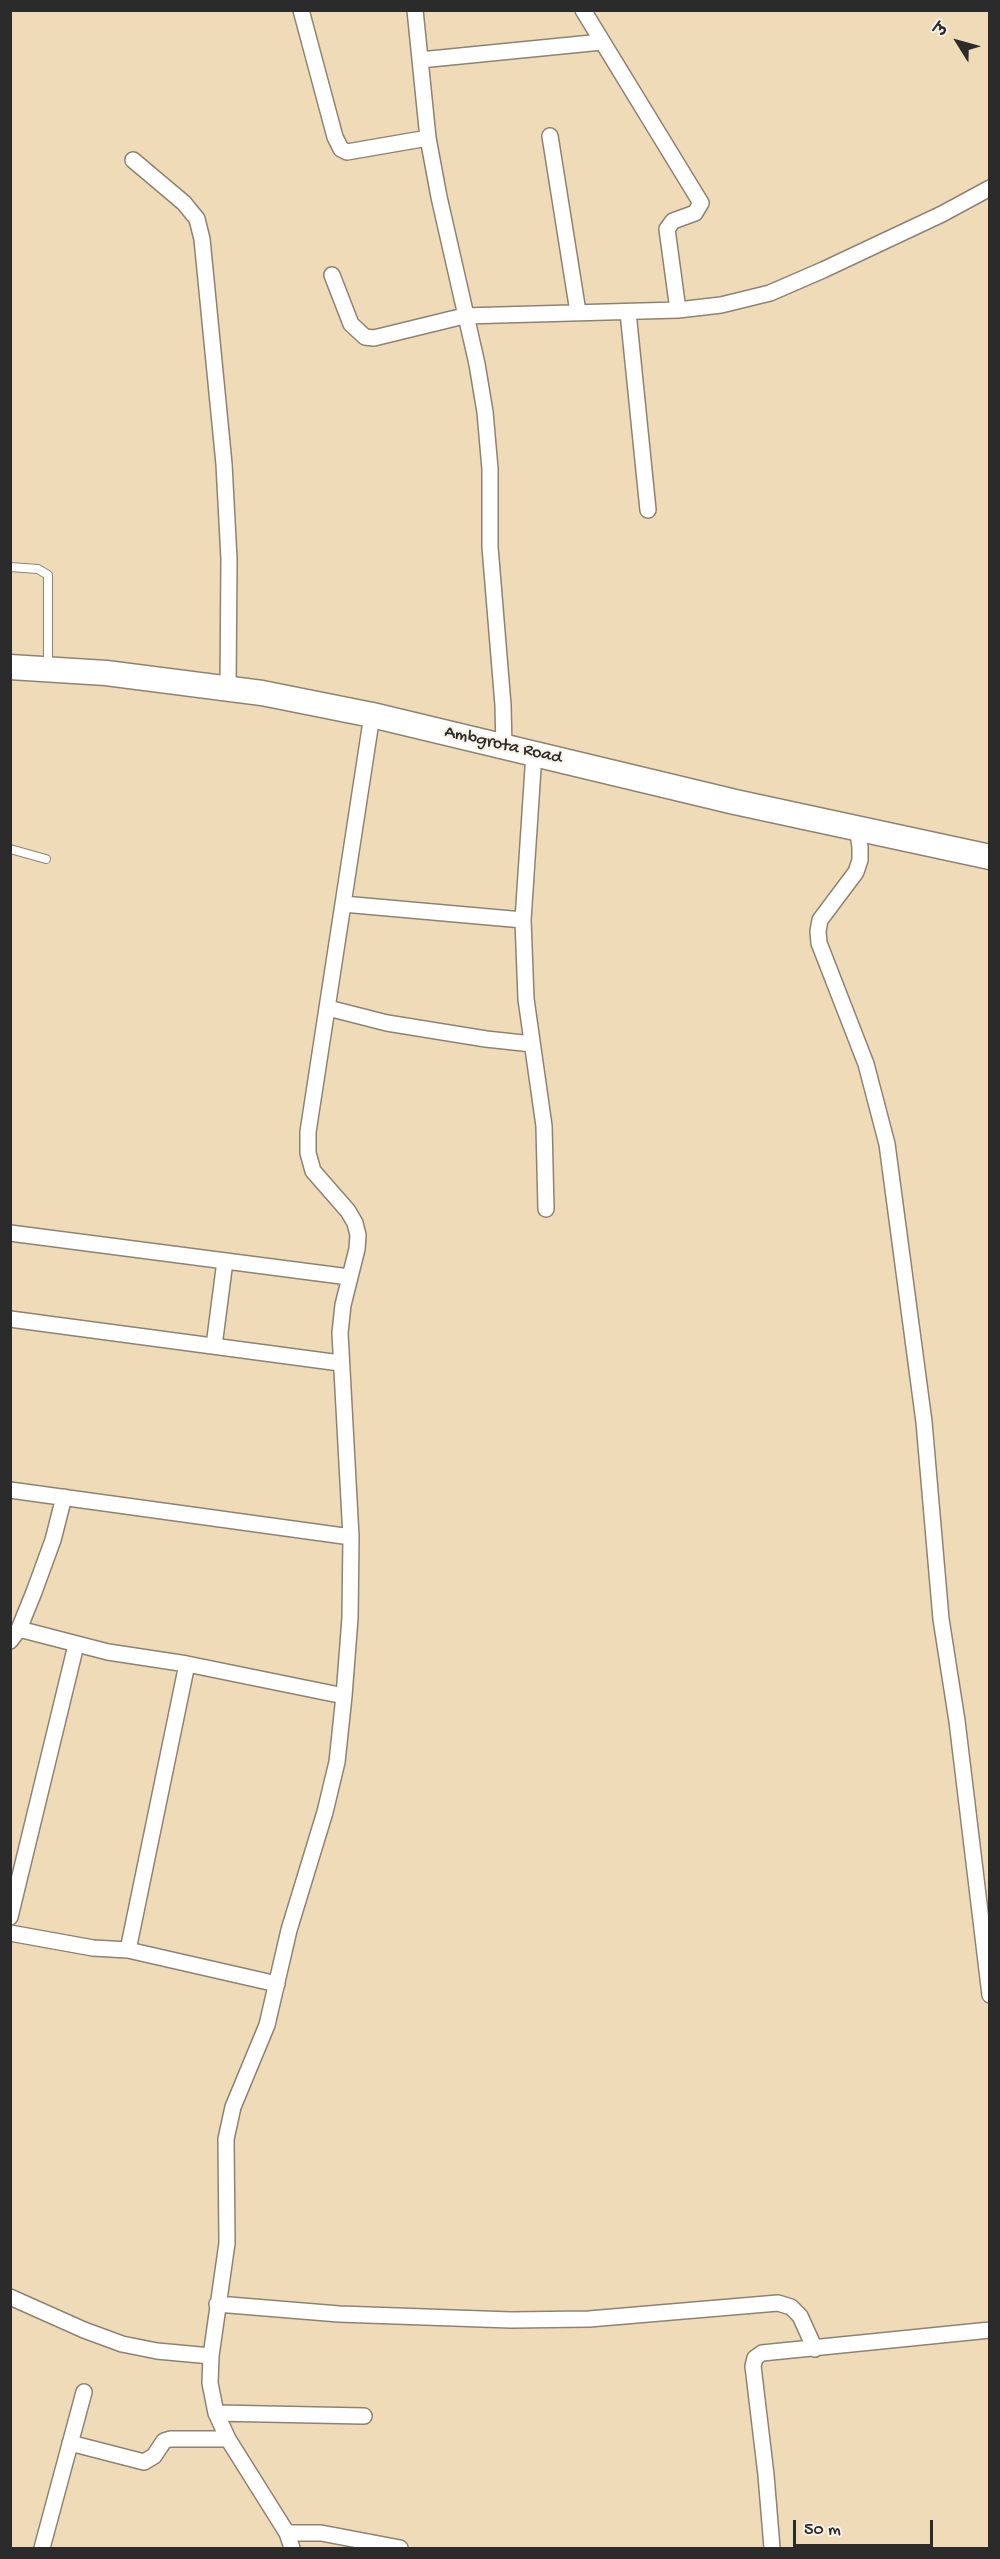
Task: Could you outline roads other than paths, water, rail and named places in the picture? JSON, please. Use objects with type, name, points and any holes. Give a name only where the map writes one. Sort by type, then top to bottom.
[{"type":"main road","name":"Ambgrota Road","points":[[10,667],[48,668],[129,676],[262,693],[372,715],[735,802],[990,857]]},
{"type":"street","points":[[301,10],[334,137],[341,149],[348,152],[428,138]]},
{"type":"street","points":[[415,10],[428,138],[464,316],[477,364],[485,412],[489,469],[490,554],[503,705],[504,747]]},
{"type":"street","points":[[583,10],[701,203],[695,213],[673,221],[667,229],[678,310]]},
{"type":"street","points":[[420,60],[602,42]]},
{"type":"street","points":[[550,136],[578,312]]},
{"type":"street","points":[[133,160],[184,203],[197,219],[202,239],[224,464],[229,559],[228,690]]},
{"type":"street","points":[[332,275],[351,324],[365,337],[374,338],[464,316],[678,310],[721,305],[770,293],[890,239],[990,188]]},
{"type":"street","points":[[628,312],[648,510]]},
{"type":"street","points":[[292,2548],[287,2533],[228,2439],[216,2413],[210,2383],[211,2356],[227,2242],[226,2139],[228,2128],[233,2107],[267,2025],[289,1930],[325,1812],[337,1762],[344,1696],[350,1618],[351,1537],[348,1442],[340,1363],[340,1332],[358,1235],[355,1223],[348,1211],[314,1171],[308,1154],[308,1132],[372,715]]},
{"type":"street","points":[[534,753],[523,920],[526,999],[544,1126],[546,1209]]},
{"type":"street","points":[[857,827],[860,860],[848,886],[820,920],[819,943],[866,1064],[888,1144],[924,1422],[941,1619],[957,1721],[990,1995]]},
{"type":"street","points":[[343,904],[523,920]]},
{"type":"street","points":[[328,1008],[387,1023],[532,1044]]},
{"type":"street","points":[[10,1233],[349,1277]]},
{"type":"street","points":[[214,1346],[225,1261]]},
{"type":"street","points":[[10,1319],[340,1363]]},
{"type":"street","points":[[10,1490],[351,1537]]},
{"type":"street","points":[[64,1497],[53,1540],[15,1635],[187,1664],[344,1696]]},
{"type":"street","points":[[10,1917],[76,1645]]},
{"type":"street","points":[[128,1950],[187,1664]]},
{"type":"street","points":[[10,1933],[93,1948],[128,1950],[277,1984]]},
{"type":"street","points":[[10,2297],[122,2344],[157,2351],[211,2356]]},
{"type":"street","points":[[217,2304],[339,2314],[512,2320],[589,2319],[778,2303],[791,2307],[800,2316],[815,2349]]},
{"type":"street","points":[[772,2548],[753,2366],[755,2358],[762,2353],[990,2330]]},
{"type":"street","points":[[42,2548],[84,2392]]},
{"type":"street","points":[[216,2413],[364,2416]]},
{"type":"street","points":[[70,2443],[144,2462],[154,2456],[164,2441],[170,2439],[228,2439]]},
{"type":"street","points":[[287,2533],[331,2534],[400,2548]]},
{"type":"lane","points":[[10,567],[38,569],[48,575],[48,668]]},
{"type":"lane","points":[[10,849],[46,859]]}]
